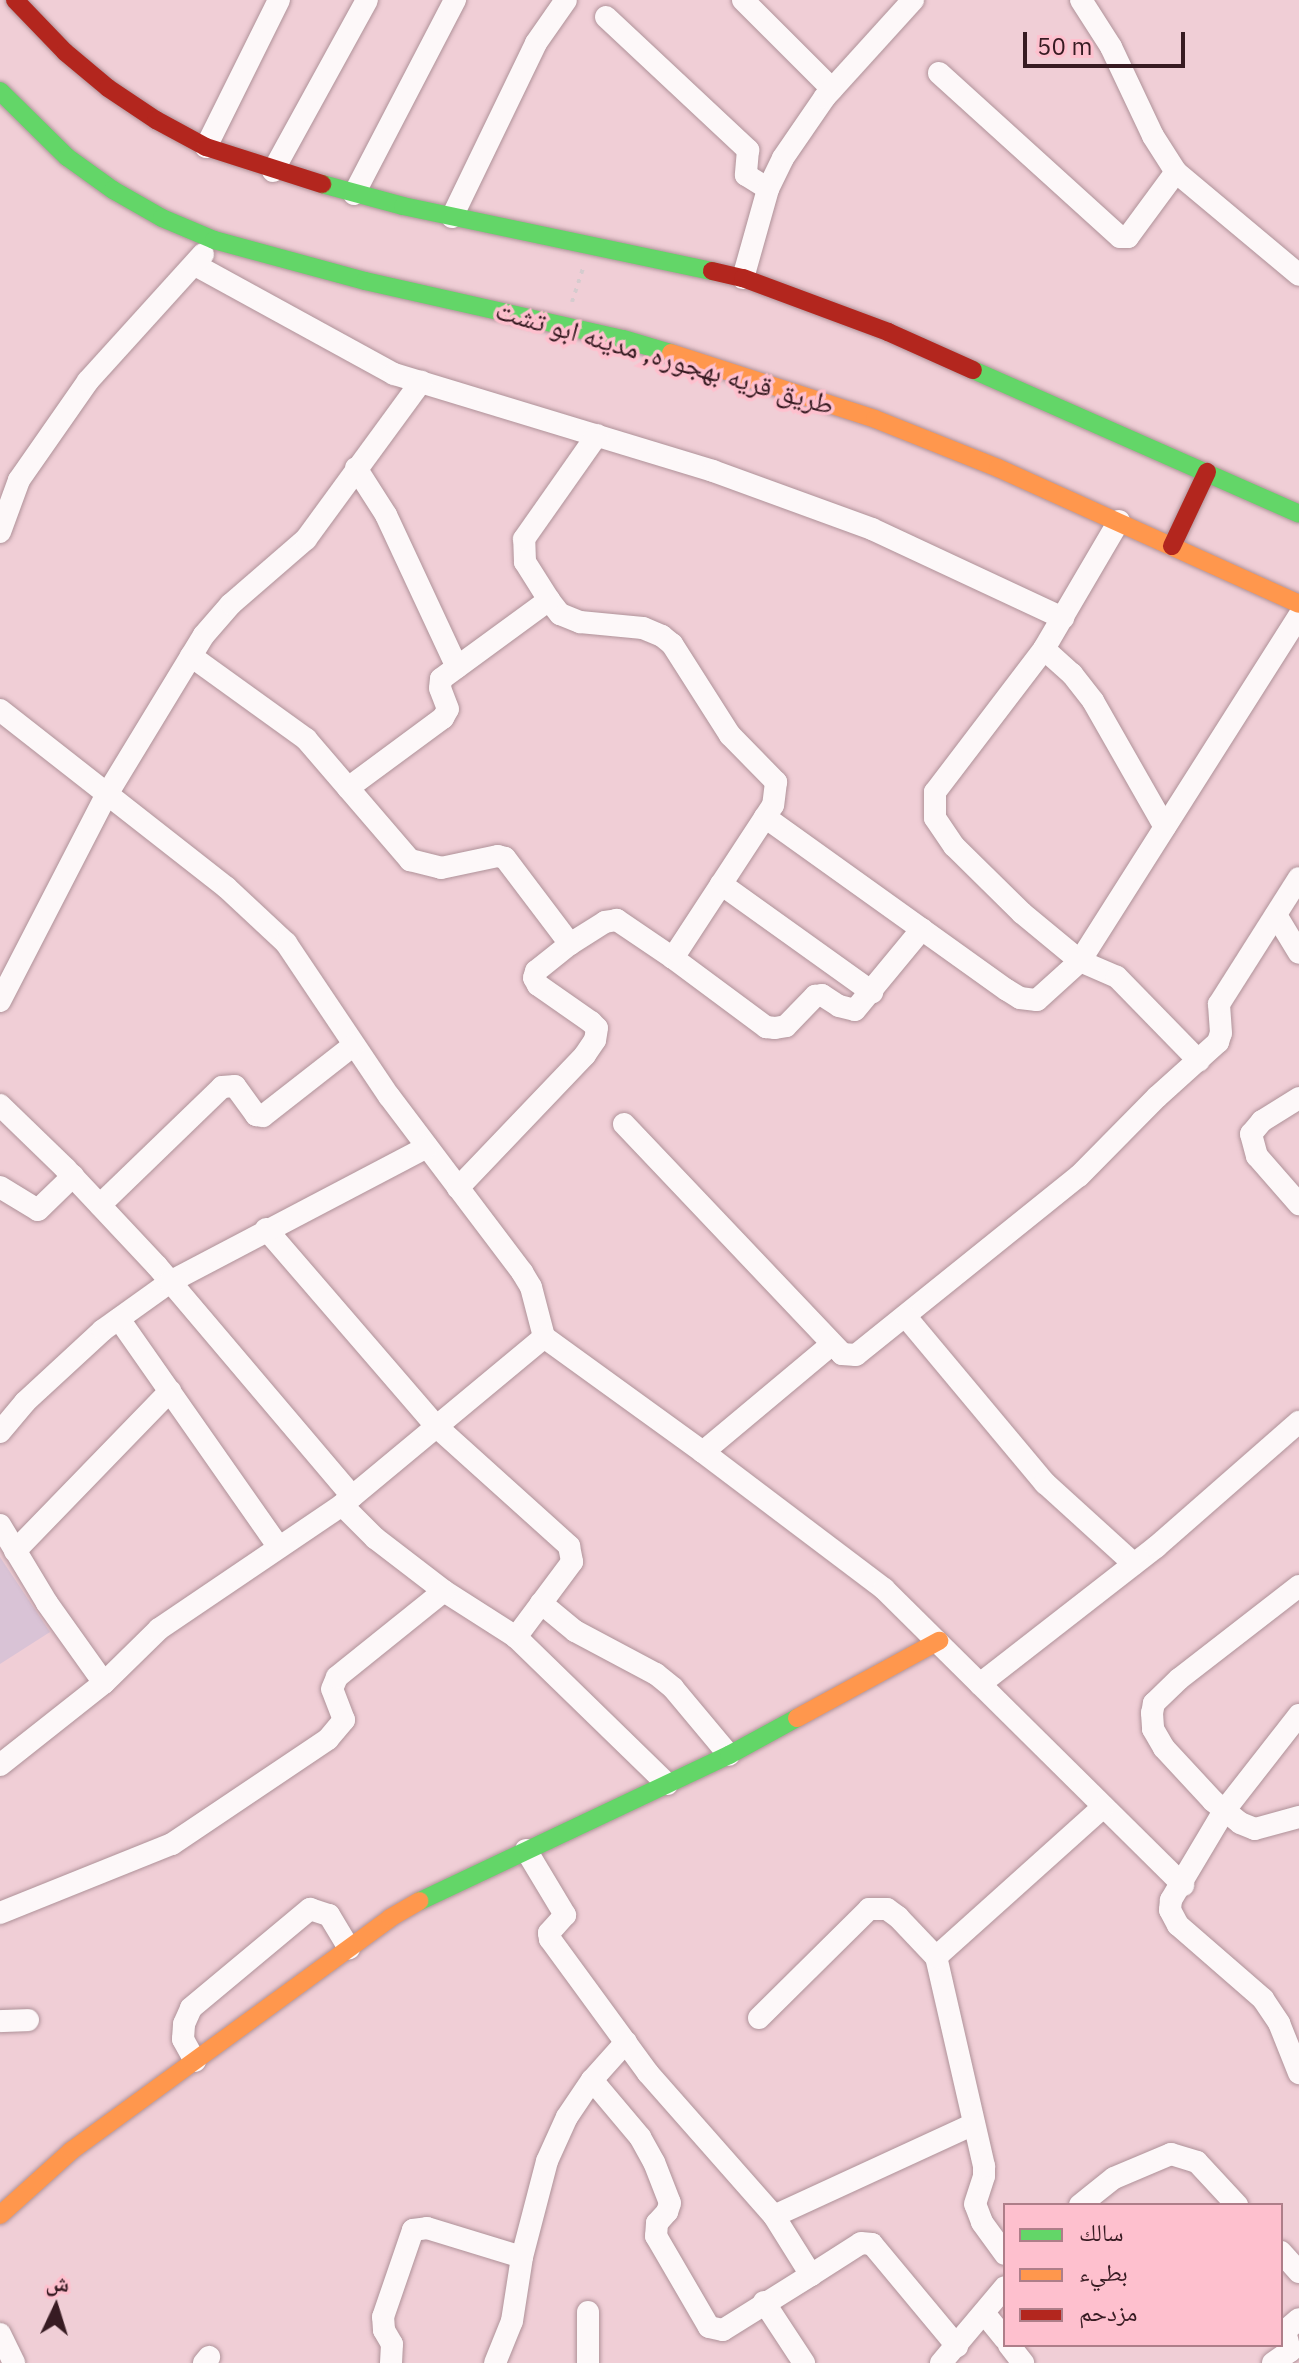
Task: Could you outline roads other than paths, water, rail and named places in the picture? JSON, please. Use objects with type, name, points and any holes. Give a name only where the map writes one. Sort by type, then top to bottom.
[{"type":"street","points":[[15,0],[65,52],[108,88],[156,120],[206,147],[273,171],[354,194],[743,278],[888,332],[1299,514]]},
{"type":"street","points":[[206,147],[279,0]]},
{"type":"street","points":[[273,171],[367,0]]},
{"type":"street","points":[[354,194],[455,0]]},
{"type":"street","points":[[743,0],[832,89]]},
{"type":"street","points":[[1081,0],[1111,47],[1153,136],[1176,172],[1299,275]]},
{"type":"street","points":[[743,278],[768,189],[783,158],[832,89],[909,1]]},
{"type":"street","points":[[452,217],[558,3]]},
{"type":"street","points":[[606,17],[748,150],[746,175],[768,189]]},
{"type":"street","points":[[939,73],[1120,237],[1128,237],[1176,172]]},
{"type":"street","name":"طريق قريه بهجوره, مدينه ابو تشت","points":[[0,91],[67,157],[113,190],[162,218],[214,240],[350,277],[565,325],[750,377],[875,419],[1119,521],[1299,604]]},
{"type":"street","points":[[0,532],[4,503],[88,381],[195,265],[214,240]]},
{"type":"street","points":[[195,265],[394,374],[713,471],[872,529],[1063,618]]},
{"type":"street","points":[[0,1001],[106,796],[191,656],[231,604],[306,539],[421,382]]},
{"type":"street","points":[[597,435],[524,539],[525,562],[549,600],[566,617],[643,628],[672,644],[730,735],[774,776],[777,790],[765,817],[673,958]]},
{"type":"street","points":[[356,468],[386,515],[457,667]]},
{"type":"street","points":[[1172,546],[1207,472]]},
{"type":"street","points":[[1119,521],[1044,649],[935,792],[935,818],[941,831],[988,880],[1080,961],[1117,977],[1199,1061]]},
{"type":"street","points":[[348,788],[443,718],[448,709],[440,688],[441,679],[549,600]]},
{"type":"street","points":[[765,817],[1007,990],[1031,1001],[1044,995],[1080,961],[1299,616]]},
{"type":"street","points":[[1044,649],[1072,674],[1093,701],[1165,827]]},
{"type":"street","points":[[191,656],[306,739],[410,860],[441,868],[498,856],[505,858],[570,944]]},
{"type":"street","points":[[0,710],[227,888],[286,943],[354,1045],[531,1287],[544,1337],[884,1589],[1183,1885]]},
{"type":"street","points":[[624,1124],[842,1354],[856,1355],[1079,1176],[1157,1097],[1199,1061],[1221,1033],[1219,1004],[1299,878]]},
{"type":"street","points":[[721,884],[872,992]]},
{"type":"street","points":[[1276,915],[1299,953]]},
{"type":"street","points":[[458,1188],[585,1055],[597,1034],[591,1022],[538,985],[534,978],[536,971],[570,944],[605,922],[617,920],[766,1027],[786,1026],[815,996],[822,995],[839,1006],[855,1010],[922,929]]},
{"type":"street","points":[[100,1205],[222,1087],[235,1086],[256,1115],[263,1116],[354,1045]]},
{"type":"street","points":[[1299,1098],[1262,1121],[1251,1134],[1257,1156],[1299,1204]]},
{"type":"street","points":[[0,1105],[73,1176],[170,1282],[375,1538],[444,1591],[516,1637],[667,1784]]},
{"type":"street","points":[[0,1432],[25,1402],[119,1319],[170,1282],[427,1147]]},
{"type":"street","points":[[0,1187],[38,1210],[73,1176]]},
{"type":"street","points":[[266,1229],[437,1427],[569,1546],[572,1562],[516,1637]]},
{"type":"street","points":[[906,1317],[1045,1483],[1134,1564]]},
{"type":"street","points":[[119,1319],[278,1546]]},
{"type":"street","points":[[0,1765],[104,1683],[159,1629],[347,1500],[544,1337]]},
{"type":"street","points":[[703,1452],[832,1344]]},
{"type":"street","points":[[15,1551],[170,1391]]},
{"type":"street","points":[[980,1684],[1134,1564],[1299,1422]]},
{"type":"street","points":[[0,1525],[104,1683]]},
{"type":"street","points":[[1299,1586],[1179,1679],[1154,1703],[1153,1729],[1164,1748],[1224,1811],[1240,1823],[1255,1829],[1299,1817]]},
{"type":"street","points":[[0,1913],[172,1844],[328,1739],[344,1720],[332,1689],[337,1677],[444,1591]]},
{"type":"street","points":[[541,1603],[575,1631],[656,1674],[673,1688],[729,1755]]},
{"type":"street","points":[[0,2215],[71,2151],[390,1918],[729,1755],[939,1641]]},
{"type":"street","points":[[1299,1715],[1224,1811],[1170,1905],[1173,1920],[1263,1999],[1279,2023],[1299,2073]]},
{"type":"street","points":[[936,1957],[1103,1807]]},
{"type":"street","points":[[526,1850],[565,1915],[548,1936],[648,2073],[774,2216],[811,2275]]},
{"type":"street","points":[[195,2061],[183,2039],[184,2024],[191,2008],[310,1909],[329,1915],[349,1948]]},
{"type":"street","points":[[759,2018],[869,1909],[887,1909],[898,1917],[936,1957],[984,2176],[975,2204],[982,2222],[1003,2251]]},
{"type":"street","points":[[0,2021],[28,2020]]},
{"type":"street","points":[[495,2363],[512,2321],[522,2257],[547,2161],[567,2117],[592,2080],[626,2042]]},
{"type":"street","points":[[592,2080],[640,2137],[654,2162],[670,2203],[657,2223],[656,2236],[709,2327],[719,2331],[861,2243],[872,2244],[957,2346]]},
{"type":"street","points":[[774,2216],[974,2124]]},
{"type":"street","points":[[1083,2203],[1114,2178],[1171,2154],[1197,2162],[1235,2203]]},
{"type":"street","points":[[391,2363],[392,2344],[384,2330],[383,2317],[413,2230],[427,2228],[522,2257]]},
{"type":"street","points":[[1283,2254],[1299,2272]]},
{"type":"street","points":[[941,2363],[1003,2289]]},
{"type":"street","points":[[764,2302],[804,2363]]},
{"type":"street","points":[[588,2312],[588,2363]]},
{"type":"street","points":[[984,2313],[1003,2337]]},
{"type":"street","points":[[1273,2363],[1290,2351],[1285,2331],[1299,2319]]},
{"type":"street","points":[[0,2334],[14,2363]]},
{"type":"street","points":[[1011,2347],[1023,2363]]}]
